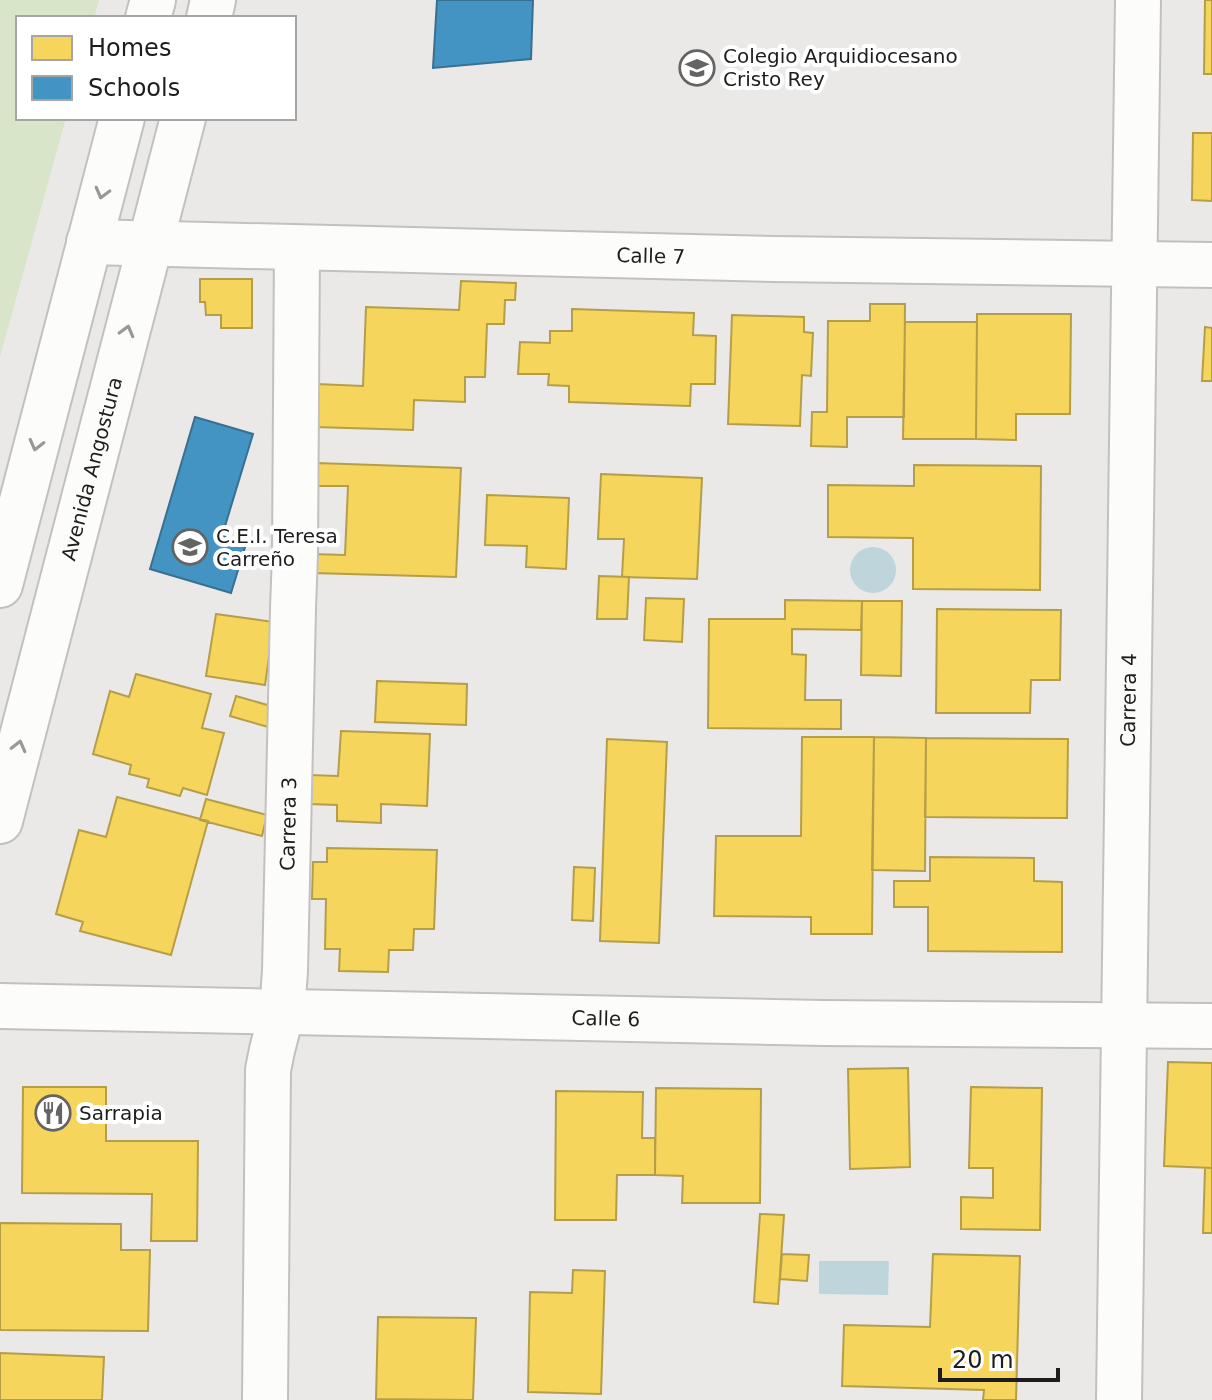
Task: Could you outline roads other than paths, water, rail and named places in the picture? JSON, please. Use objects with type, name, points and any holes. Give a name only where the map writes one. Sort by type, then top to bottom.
[{"type":"street","name":"Carrera 4","points":[[1119,1400],[1138,0]]},
{"type":"street","points":[[0,585],[121,120]]},
{"type":"street","name":"Avenida Angostura","points":[[0,821],[182,120]]},
{"type":"street","name":"Calle 7","points":[[89,242],[774,259],[1212,265]]},
{"type":"street","name":"Carrera 3","points":[[265,1400],[268,1070],[282,1012],[285,971],[295,554],[297,248]]},
{"type":"street","name":"Calle 6","points":[[0,1006],[823,1023],[1212,1026]]},
{"type":"water","points":[[873,547],[889,554],[896,570],[889,586],[873,593],[857,586],[850,570],[857,554]]},
{"type":"water","points":[[819,1261],[889,1261],[888,1295],[819,1294]]},
{"type":"place","name":"Colegio Arquidiocesano Cristo Rey","points":[[697,68]]},
{"type":"place","name":"C.E.I. Teresa Carreño","points":[[190,547]]},
{"type":"place","name":"Sarrapia","points":[[53,1113]]}]
